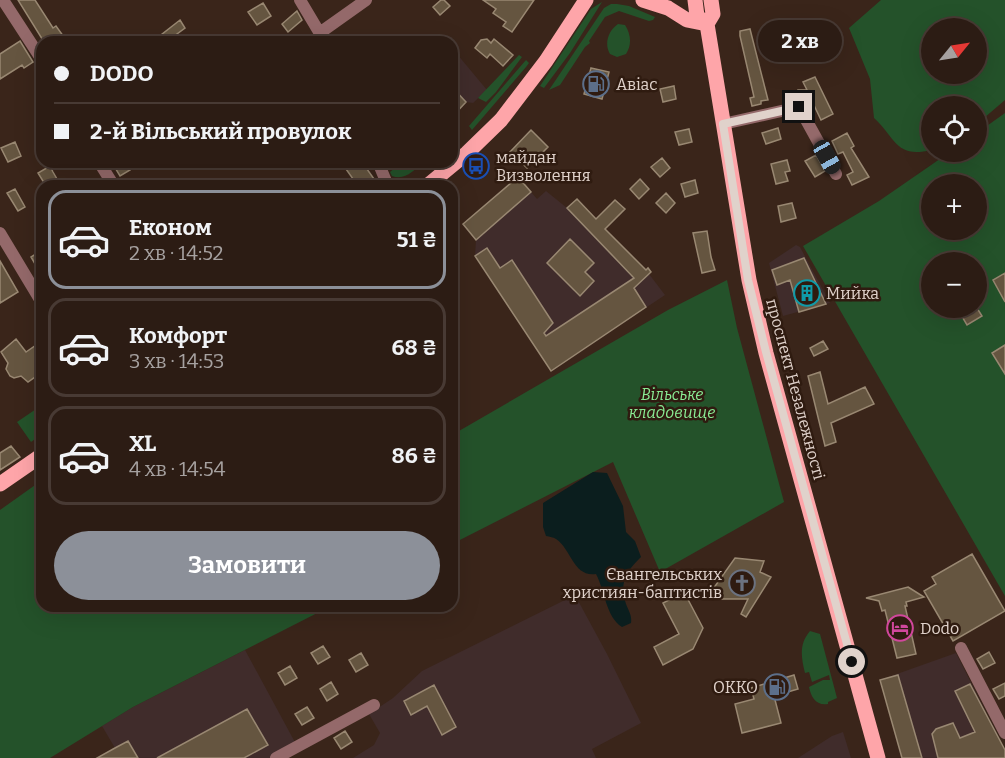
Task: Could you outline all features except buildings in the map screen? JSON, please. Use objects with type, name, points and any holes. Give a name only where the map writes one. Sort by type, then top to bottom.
[{"type":"main road","points":[[458,151],[493,116],[578,0]]},
{"type":"main road","points":[[458,160],[501,120],[546,61],[586,0]]},
{"type":"main road","points":[[643,0],[668,8],[687,20],[707,24]]},
{"type":"main road","points":[[694,0],[697,16],[707,24]]},
{"type":"main road","points":[[707,24],[713,14],[711,0]]},
{"type":"main road","name":"проспект Незалежності","points":[[707,24],[748,280],[878,758]]},
{"type":"main road","points":[[423,180],[437,168]]},
{"type":"main road","points":[[434,180],[449,168]]},
{"type":"main road","points":[[0,484],[36,459]]},
{"type":"main road","points":[[0,492],[36,467]]},
{"type":"street","points":[[3,0],[36,51]]},
{"type":"street","points":[[300,0],[322,36]]},
{"type":"street","points":[[324,36],[366,0]]},
{"type":"street","points":[[723,124],[799,107],[836,174]]},
{"type":"street","points":[[0,233],[36,293]]},
{"type":"street","points":[[960,648],[1005,733]]},
{"type":"street","points":[[276,758],[374,705]]},
{"type":"shaded area","points":[[458,55],[487,90],[473,103],[466,102],[458,110]]},
{"type":"shaded area","points":[[518,177],[537,199],[546,191],[567,208],[577,199],[649,274],[665,295],[551,371],[475,256],[476,240],[463,224]]},
{"type":"shaded area","points":[[796,245],[800,247],[830,303],[783,316],[769,263]]},
{"type":"shaded area","points":[[575,595],[641,723],[592,749],[596,758],[353,758],[374,745],[380,733],[369,714],[393,698],[422,671]]},
{"type":"shaded area","points":[[245,650],[297,746],[276,758],[105,758],[103,755],[115,748],[102,726],[133,707]]},
{"type":"shaded area","points":[[956,653],[1005,750],[1005,758],[902,758],[880,680]]},
{"type":"shaded area","points":[[843,732],[851,758],[798,758],[832,736]]},
{"type":"green space","points":[[881,0],[1005,0],[1005,100],[987,115],[987,96],[921,96],[921,152],[903,149],[874,118],[870,79],[849,28]]},
{"type":"green space","points":[[602,2],[570,53],[544,88],[540,86],[591,9]]},
{"type":"green space","points":[[617,4],[629,6],[655,17],[649,21],[619,11],[605,17],[589,41],[590,43],[560,85],[549,90],[604,8]]},
{"type":"green space","points":[[618,24],[625,25],[629,32],[630,43],[626,54],[617,57],[610,54],[607,42],[612,30]]},
{"type":"green space","points":[[519,55],[522,57],[496,92],[486,102],[478,98]]},
{"type":"green space","points":[[526,60],[529,63],[526,67],[472,130],[469,126]]},
{"type":"green space","points":[[1005,113],[1005,596],[803,246],[879,201],[936,162],[987,162],[987,126]]},
{"type":"green space","points":[[395,168],[417,168],[401,177],[392,176],[390,172]]},
{"type":"green space","name":"Вільське кладовище","points":[[727,280],[737,328],[784,502],[660,572],[613,462],[458,541],[458,432],[668,310]]},
{"type":"green space","points":[[36,409],[36,438],[31,442],[17,422]]},
{"type":"green space","points":[[36,484],[36,612],[319,612],[133,707],[50,758],[0,758],[0,510]]},
{"type":"green space","points":[[810,631],[820,634],[837,698],[828,704],[820,704],[815,700],[809,687],[823,680],[830,680],[829,675],[812,682],[809,672],[805,673],[802,651],[806,636]]},
{"type":"water","points":[[593,472],[607,473],[623,506],[626,532],[635,541],[641,557],[625,578],[623,589],[631,623],[622,627],[612,617],[596,574],[588,574],[577,567],[555,538],[546,536],[543,527],[543,503]]},
{"type":"place","name":"Авіас","points":[[596,84]]},
{"type":"place","name":"майдан Визволення","points":[[476,166]]},
{"type":"place","name":"Мийка","points":[[807,293]]},
{"type":"place","name":"Євангельських християн-баптистів","points":[[742,583]]},
{"type":"place","name":"Dodo","points":[[900,628]]},
{"type":"place","name":"ОККО","points":[[777,687]]},
{"type":"route","points":[[799,107],[723,124],[748,280],[852,662]]}]
